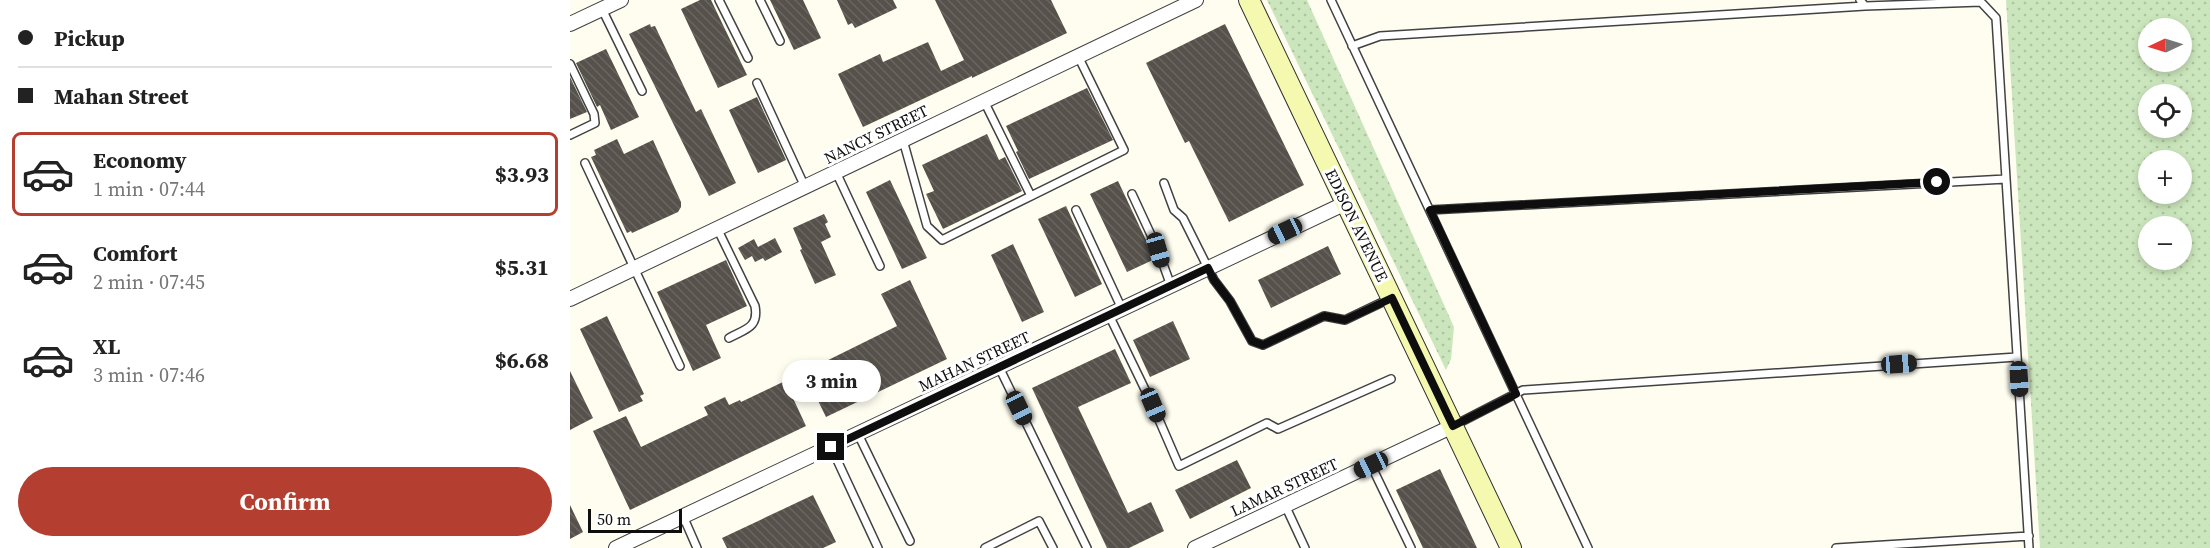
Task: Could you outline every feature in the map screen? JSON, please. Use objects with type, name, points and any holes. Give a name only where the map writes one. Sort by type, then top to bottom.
[{"type":"street","points":[[570,24],[621,0]]},
{"type":"street","name":"NANCY STREET","points":[[570,299],[1196,0]]},
{"type":"street","name":"EDISON AVENUE","points":[[1249,0],[1511,548]]},
{"type":"street","name":"MAHAN STREET","points":[[616,548],[641,543],[683,516],[1346,203]]},
{"type":"street","name":"LAMAR STREET","points":[[1195,548],[1453,426]]},
{"type":"lane","points":[[719,0],[748,58]]},
{"type":"lane","points":[[760,0],[780,41]]},
{"type":"lane","points":[[1331,0],[1588,548]]},
{"type":"lane","points":[[1352,46],[1380,36],[1862,3],[1981,2],[1996,18],[2029,548]]},
{"type":"lane","points":[[602,9],[642,91]]},
{"type":"lane","points":[[903,140],[927,226],[942,240],[1124,150],[1078,56]]},
{"type":"lane","points":[[570,64],[594,114],[595,123],[570,135]]},
{"type":"lane","points":[[757,83],[805,187]]},
{"type":"lane","points":[[984,101],[1031,196]]},
{"type":"lane","points":[[585,163],[680,366]]},
{"type":"lane","points":[[836,172],[880,266]]},
{"type":"lane","points":[[1430,210],[2006,179]]},
{"type":"lane","points":[[1164,183],[1174,210],[1183,218],[1214,280],[1230,301],[1252,341],[1263,345],[1324,316],[1345,320],[1392,298]]},
{"type":"lane","points":[[1132,194],[1158,250],[1171,286]]},
{"type":"lane","points":[[1076,210],[1122,309]]},
{"type":"lane","points":[[717,228],[755,306],[757,318],[752,326],[729,338]]},
{"type":"lane","points":[[1109,315],[1153,405],[1179,466],[1268,423],[1278,429],[1391,378]]},
{"type":"lane","points":[[1453,426],[1523,390],[2017,357]]},
{"type":"lane","points":[[999,367],[1087,548]]},
{"type":"lane","points":[[858,434],[910,541]]},
{"type":"lane","points":[[831,447],[878,548]]},
{"type":"lane","points":[[1371,465],[1411,548]]},
{"type":"lane","points":[[1285,505],[1305,548]]},
{"type":"lane","points":[[683,516],[697,548]]},
{"type":"lane","points":[[985,548],[1039,521],[1053,548]]},
{"type":"lane","points":[[1836,548],[2029,536]]},
{"type":"green space","points":[[1267,0],[1307,0],[1454,327],[1451,359],[1446,370]]},
{"type":"green space","points":[[2006,0],[2210,0],[2210,548],[2040,548]]},
{"type":"building","points":[[700,0],[711,0],[747,75],[718,88],[681,9]]},
{"type":"building","points":[[770,0],[803,0],[821,38],[794,50]]},
{"type":"building","points":[[837,0],[893,0],[897,8],[855,28],[852,23],[848,25]]},
{"type":"building","points":[[935,0],[1051,0],[1067,33],[863,127],[838,74],[880,54],[883,62],[928,42],[941,71],[964,60]]},
{"type":"building","points":[[650,24],[651,27],[655,26],[696,112],[701,109],[736,183],[709,196],[629,34]]},
{"type":"building","points":[[1225,24],[1304,185],[1229,222],[1189,141],[1185,143],[1146,63]]},
{"type":"building","points":[[606,49],[639,117],[611,130],[600,105],[597,107],[576,63]]},
{"type":"building","points":[[570,77],[587,112],[570,119]]},
{"type":"building","points":[[1087,88],[1113,140],[1029,179],[1006,126]]},
{"type":"building","points":[[757,97],[786,160],[758,173],[729,110]]},
{"type":"building","points":[[987,134],[999,160],[1005,157],[1022,191],[943,229],[926,194],[934,191],[922,165]]},
{"type":"building","points":[[617,139],[624,154],[653,140],[681,202],[678,212],[632,233],[631,231],[627,233],[591,157],[596,155],[594,150]]},
{"type":"building","points":[[890,180],[927,258],[902,269],[866,192]]},
{"type":"building","points":[[1118,181],[1155,259],[1127,272],[1090,194]]},
{"type":"building","points":[[1066,206],[1102,284],[1075,297],[1038,219]]},
{"type":"building","points":[[824,214],[828,222],[825,224],[831,237],[821,242],[836,275],[815,284],[793,228]]},
{"type":"building","points":[[775,238],[782,252],[765,261],[763,258],[755,262],[752,256],[745,260],[738,248],[754,239],[758,247]]},
{"type":"building","points":[[1013,244],[1044,312],[1022,322],[991,255]]},
{"type":"building","points":[[1328,246],[1341,274],[1271,308],[1258,280]]},
{"type":"building","points":[[726,260],[747,306],[706,325],[721,358],[693,371],[657,292]]},
{"type":"building","points":[[910,280],[947,359],[826,417],[804,372],[897,326],[881,294]]},
{"type":"building","points":[[607,316],[644,394],[640,396],[643,401],[619,412],[580,329]]},
{"type":"building","points":[[1173,321],[1190,359],[1150,377],[1133,340]]},
{"type":"building","points":[[1115,349],[1131,383],[1078,407],[1128,513],[1151,502],[1164,531],[1129,548],[1107,548],[1032,388]]},
{"type":"building","points":[[570,371],[593,418],[570,430]]},
{"type":"building","points":[[785,381],[806,426],[630,510],[593,431],[626,416],[641,447],[708,415],[704,407],[725,397],[729,405],[740,400],[741,402]]},
{"type":"building","points":[[1237,460],[1251,488],[1190,519],[1175,490]]},
{"type":"building","points":[[1440,469],[1477,548],[1423,548],[1396,490]]},
{"type":"building","points":[[813,495],[836,542],[823,548],[727,548],[722,538]]},
{"type":"building","points":[[570,505],[583,532],[570,539]]},
{"type":"route","points":[[831,447],[1208,268],[1230,301],[1252,341],[1263,345],[1324,316],[1345,320],[1392,298],[1453,426],[1516,394],[1430,210],[1937,182]]}]
